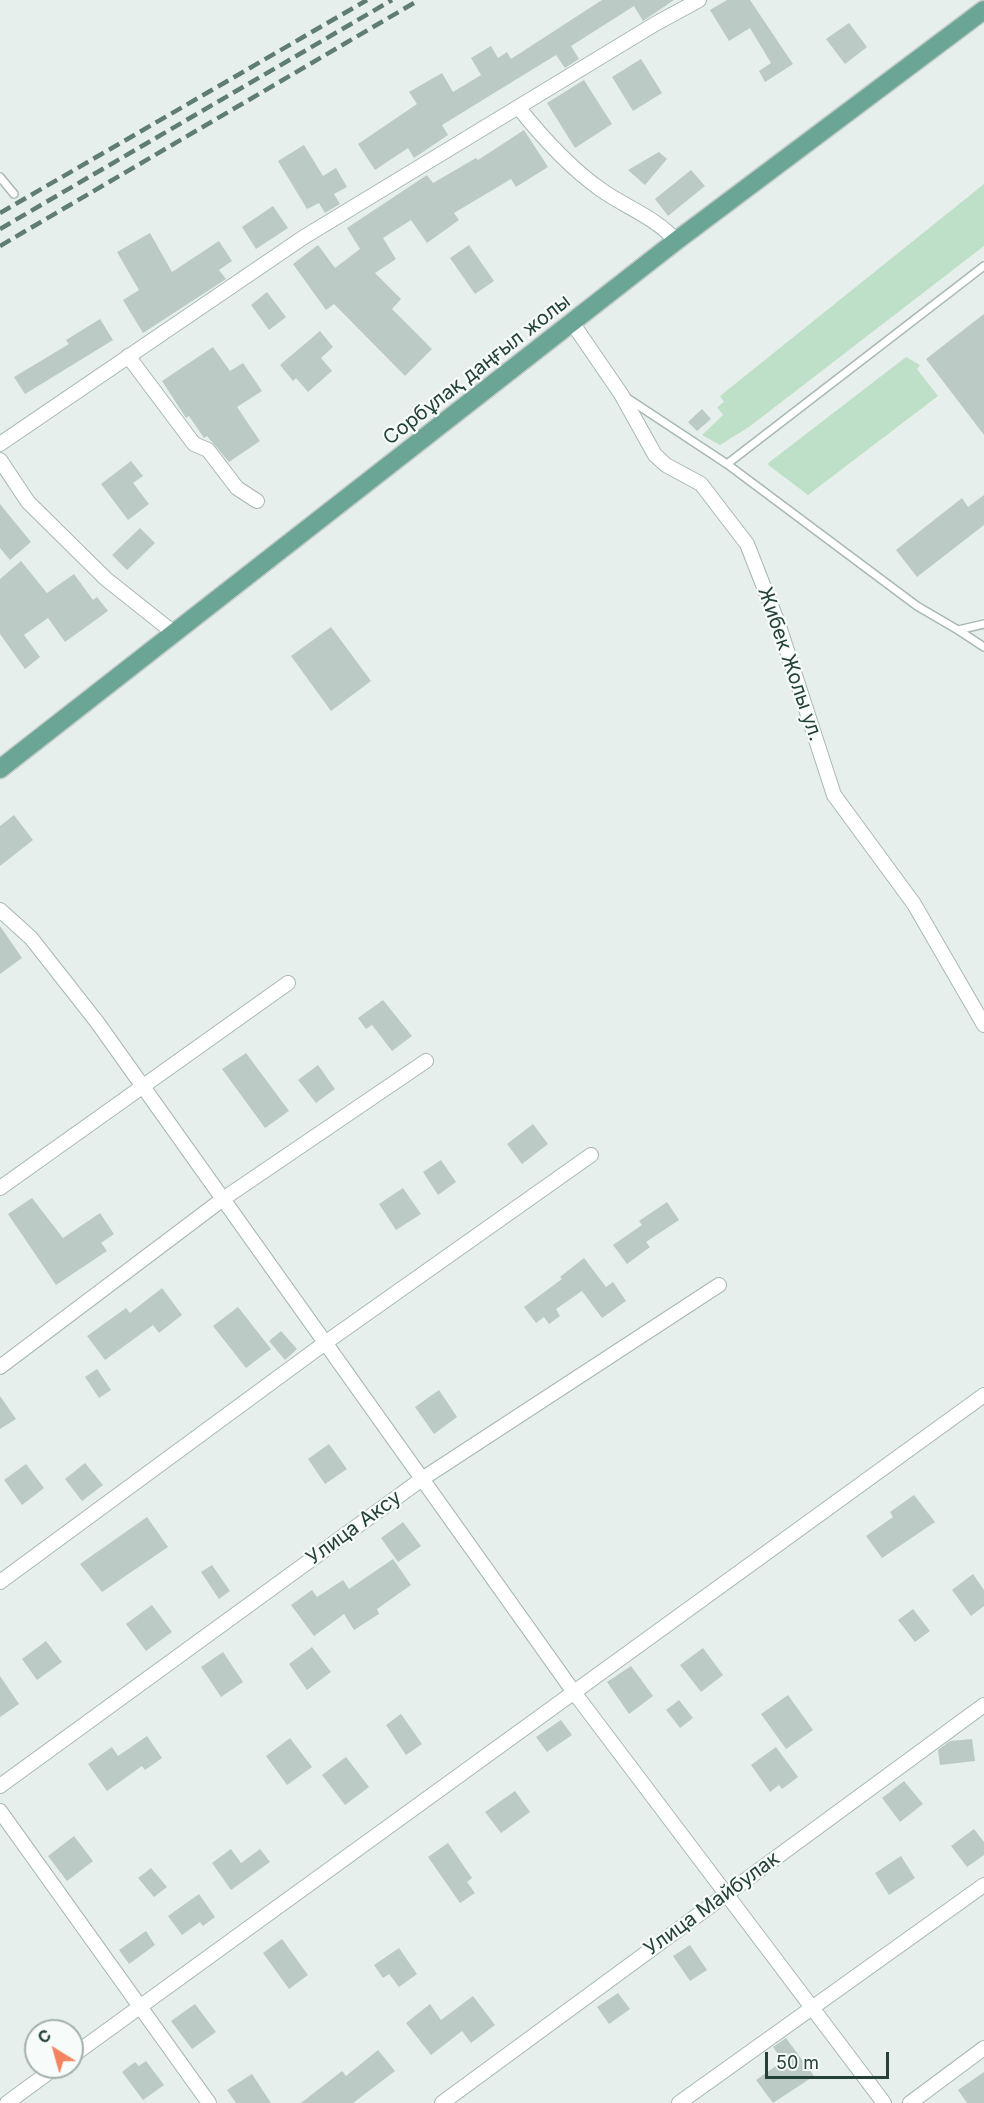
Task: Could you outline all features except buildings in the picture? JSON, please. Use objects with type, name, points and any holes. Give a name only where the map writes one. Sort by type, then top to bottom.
[{"type":"main road","name":"Сорбұлақ даңғыл жолы","points":[[0,769],[573,324],[676,241],[984,10]]},
{"type":"street","points":[[0,444],[304,237],[699,0]]},
{"type":"street","points":[[518,107],[537,132],[598,188],[648,220],[663,226],[676,241]]},
{"type":"street","name":"Жибек Жолы ул.","points":[[573,324],[621,394],[655,455],[666,465],[701,484],[747,544],[778,623],[834,795],[914,904],[984,1025]]},
{"type":"street","points":[[128,356],[194,444],[208,450],[237,488],[257,501]]},
{"type":"street","points":[[0,460],[28,502],[106,579],[174,633]]},
{"type":"street","points":[[0,910],[31,938],[97,1022],[573,1691],[884,2103]]},
{"type":"street","points":[[0,1188],[288,983]]},
{"type":"street","points":[[0,1366],[223,1199],[426,1061]]},
{"type":"street","points":[[0,1582],[326,1343],[591,1155]]},
{"type":"street","name":"Улица Аксу","points":[[0,1786],[422,1479],[719,1285]]},
{"type":"street","points":[[84,2046],[984,1395]]},
{"type":"street","name":"Улица Майбулак","points":[[442,2103],[984,1705]]},
{"type":"street","points":[[0,1811],[209,2103]]},
{"type":"street","points":[[679,2103],[984,1885]]},
{"type":"street","points":[[910,2103],[984,2048]]},
{"type":"street","points":[[7,2103],[40,2079]]},
{"type":"lane","points":[[0,177],[14,194]]},
{"type":"lane","points":[[727,464],[984,266]]},
{"type":"lane","points":[[621,394],[727,464],[917,606],[984,647]]},
{"type":"lane","points":[[958,630],[984,624]]},
{"type":"green space","points":[[984,184],[984,246],[749,427],[720,445],[702,435],[723,415],[717,407],[724,402],[720,396]]},
{"type":"green space","points":[[906,357],[920,365],[917,369],[938,396],[808,495],[767,464]]},
{"type":"railway","points":[[0,213],[367,0]]},
{"type":"railway","points":[[0,229],[392,0]]},
{"type":"railway","points":[[0,246],[419,0]]}]
